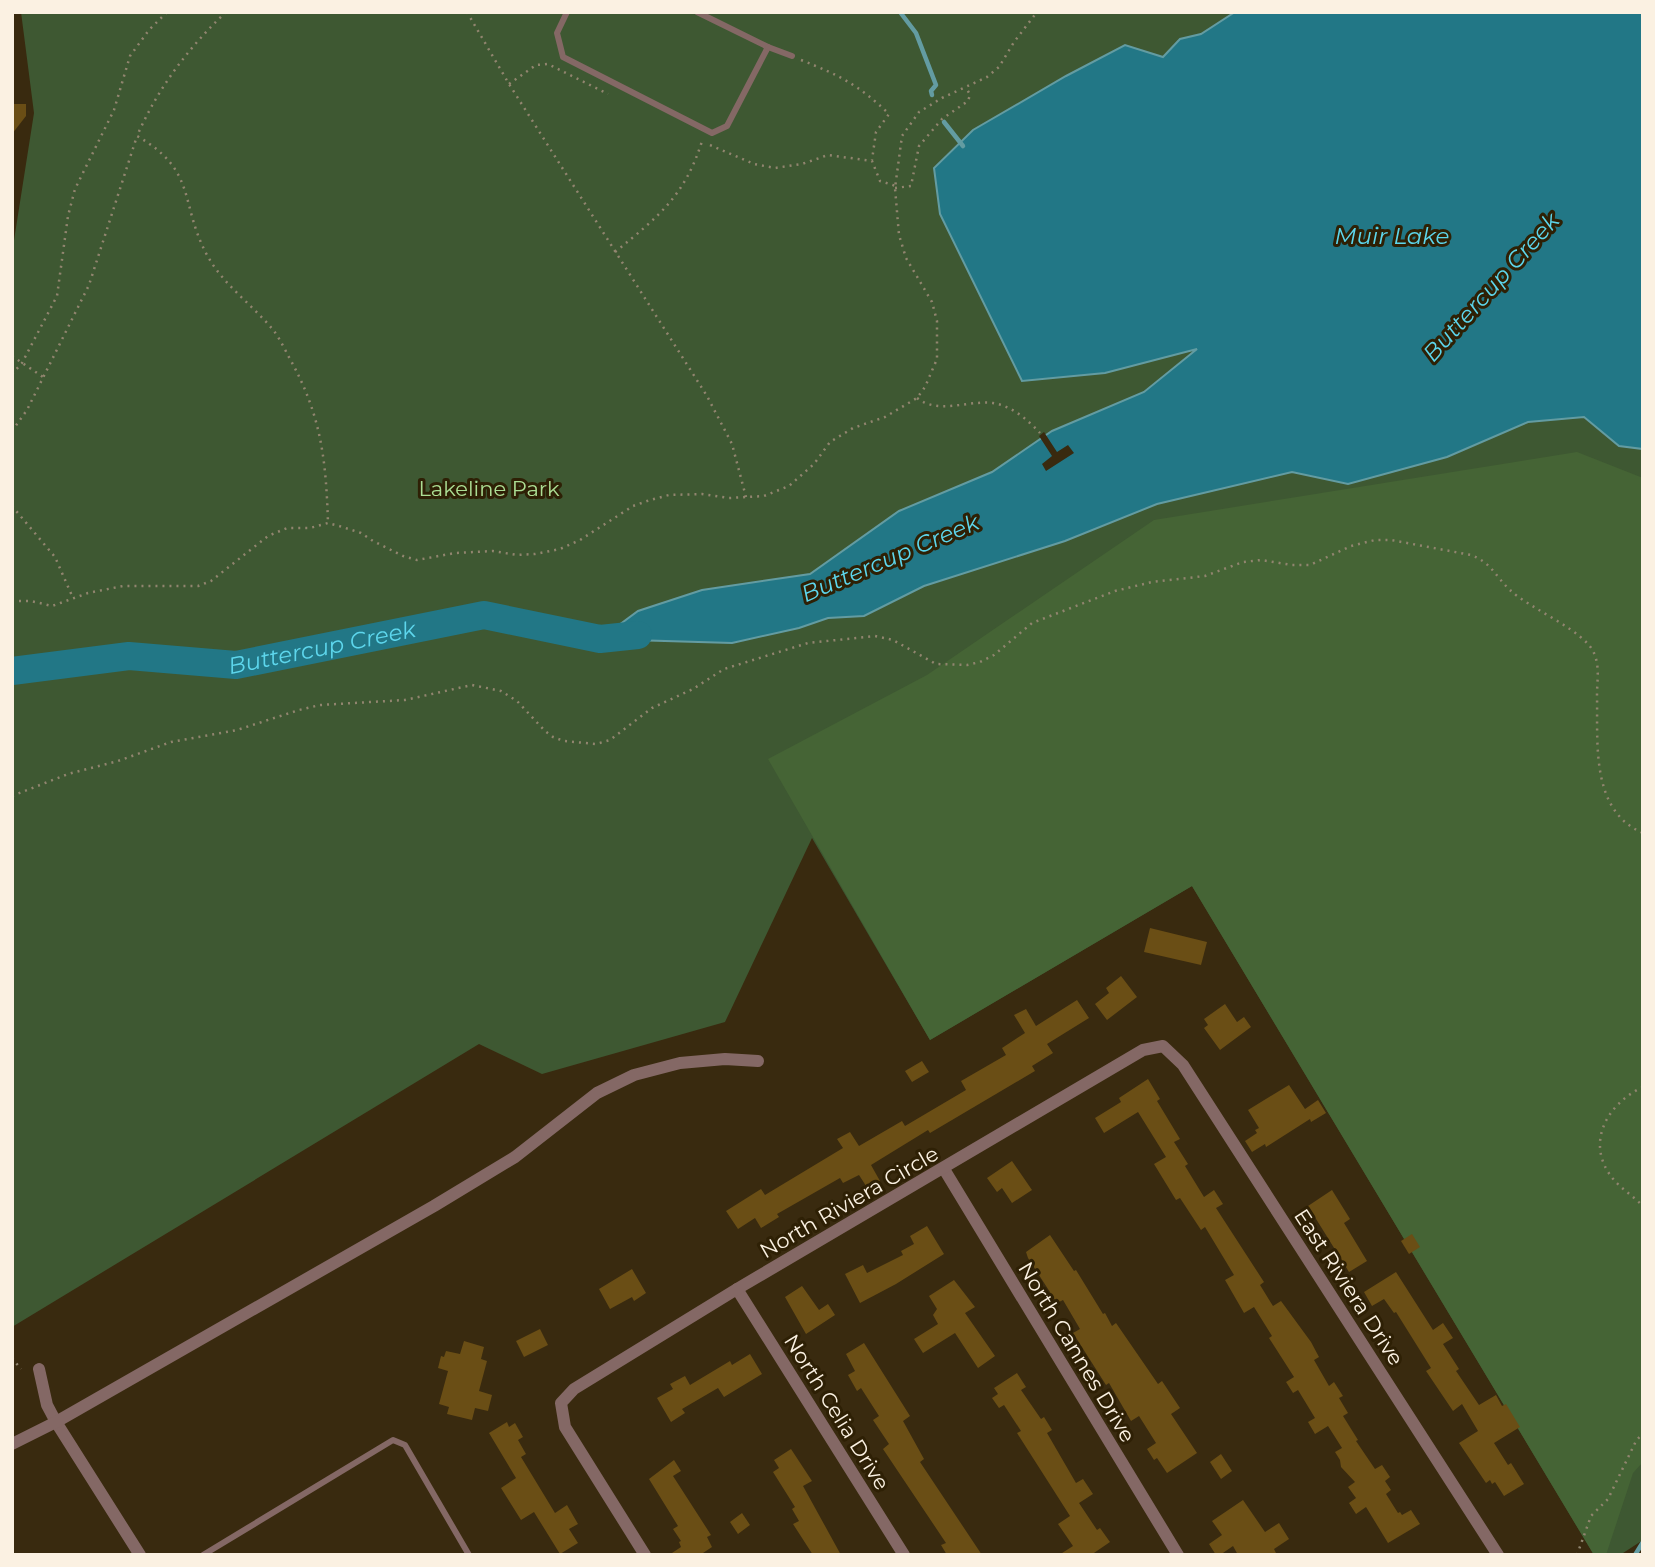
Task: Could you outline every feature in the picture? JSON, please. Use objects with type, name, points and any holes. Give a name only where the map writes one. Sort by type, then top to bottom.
[{"type":"street","name":"North Riviera Circle","points":[[645,1555],[565,1427],[561,1403],[573,1389],[737,1289],[1143,1050],[1163,1046]]},
{"type":"street","name":"East Riviera Drive","points":[[1163,1046],[1184,1065],[1498,1555]]},
{"type":"street","points":[[12,1444],[435,1206],[504,1164],[597,1093],[634,1075],[680,1063],[724,1059],[758,1061]]},
{"type":"street","name":"North Cannes Drive","points":[[944,1169],[1178,1555]]},
{"type":"street","name":"North Celia Drive","points":[[737,1289],[904,1555]]},
{"type":"street","points":[[38,1368],[47,1405],[55,1422],[140,1555]]},
{"type":"lane","points":[[567,12],[557,33],[563,57],[712,133],[727,126],[768,47]]},
{"type":"lane","points":[[697,12],[792,56]]},
{"type":"lane","points":[[202,1555],[393,1440],[405,1445],[469,1555]]},
{"type":"path","points":[[12,374],[22,363],[57,296],[68,216],[75,189],[114,110],[130,56],[149,30],[167,12]]},
{"type":"path","points":[[12,431],[27,410],[89,285],[137,136],[148,111],[165,81],[226,12]]},
{"type":"path","points":[[467,12],[509,84],[707,396],[732,444],[746,497]]},
{"type":"path","points":[[12,601],[31,601],[52,606],[88,593],[123,586],[198,586],[211,581],[268,536],[286,528],[310,528],[328,523],[361,533],[392,551],[417,560],[455,553],[493,551],[517,555],[534,554],[560,549],[580,540],[632,506],[650,500],[669,495],[702,494],[729,498],[764,496],[789,486],[814,464],[831,442],[853,428],[885,416],[916,398],[925,387],[937,359],[937,321],[932,302],[906,258],[899,235],[895,187],[902,136],[919,112],[987,77],[999,67],[1037,12]]},
{"type":"path","points":[[792,56],[842,76],[867,93],[889,114],[876,132],[872,160],[880,181],[895,187],[911,186],[919,146],[942,119],[968,101],[970,95],[966,88]]},
{"type":"path","points":[[509,84],[536,65],[548,64],[607,93]]},
{"type":"path","points":[[137,136],[151,144],[179,173],[199,239],[208,257],[226,281],[275,333],[297,371],[313,409],[323,446],[328,523]]},
{"type":"path","points":[[615,252],[642,231],[678,195],[702,141],[754,164],[775,168],[802,164],[828,155],[872,160]]},
{"type":"path","points":[[12,356],[43,377]]},
{"type":"path","points":[[916,398],[927,405],[995,403],[1014,411],[1040,433]]},
{"type":"path","points":[[12,506],[55,557],[73,599]]},
{"type":"path","points":[[12,796],[68,774],[118,761],[171,742],[237,730],[299,710],[320,705],[374,704],[405,700],[472,685],[501,691],[517,701],[553,737],[564,741],[596,744],[610,740],[652,708],[693,690],[724,670],[808,643],[875,636],[893,640],[936,664],[967,665],[994,655],[1032,623],[1115,591],[1152,582],[1205,576],[1243,562],[1261,560],[1310,565],[1351,545],[1391,540],[1482,559],[1508,589],[1533,608],[1566,627],[1594,651],[1598,668],[1600,760],[1604,790],[1610,804],[1622,819],[1643,833]]},
{"type":"path","points":[[1643,1087],[1616,1103],[1609,1113],[1600,1140],[1601,1156],[1606,1168],[1615,1181],[1643,1206]]},
{"type":"path","points":[[12,1358],[21,1369]]},
{"type":"path","points":[[1577,1555],[1591,1516],[1608,1499],[1636,1441],[1643,1433]]},
{"type":"green space","name":"Lakeline Park","points":[[21,12],[1643,12],[1643,1540],[1620,1555],[1594,1555],[1192,886],[930,1040],[812,838],[725,1022],[542,1074],[479,1044],[12,1327],[12,253],[34,113]]},
{"type":"green space","points":[[1577,452],[1643,478],[1643,1462],[1633,1473],[1606,1555],[1594,1555],[1192,886],[930,1040],[768,759],[927,675],[1154,520]]},
{"type":"water","name":"Muir Lake","points":[[1235,12],[1643,12],[1643,449],[1619,446],[1584,417],[1528,422],[1447,457],[1348,484],[1292,472],[1157,504],[1065,541],[924,586],[864,616],[828,618],[799,628],[732,643],[600,639],[638,611],[702,590],[810,574],[899,511],[992,472],[1052,431],[1144,392],[1197,349],[1105,373],[1022,381],[940,214],[934,168],[973,130],[1125,45],[1163,57],[1180,39],[1201,34]]},
{"type":"pier","points":[[1044,432],[1057,452],[1068,445],[1074,453],[1046,471],[1042,464],[1052,456],[1039,436]]},
{"type":"building","points":[[12,104],[26,104],[26,116],[12,134]]},
{"type":"building","points":[[1150,928],[1207,942],[1201,965],[1144,952]]},
{"type":"building","points":[[1121,976],[1137,997],[1107,1020],[1095,1004],[1109,993],[1106,988]]},
{"type":"building","points":[[1077,1000],[1089,1018],[1047,1044],[1053,1053],[1032,1066],[1035,1071],[871,1165],[880,1181],[868,1189],[859,1175],[843,1183],[840,1178],[777,1214],[779,1217],[761,1228],[755,1218],[738,1229],[726,1211],[761,1189],[765,1195],[843,1148],[837,1139],[850,1132],[859,1146],[902,1121],[905,1126],[966,1090],[961,1081],[1006,1055],[1002,1048],[1025,1033],[1014,1015],[1026,1009],[1036,1026]]},
{"type":"building","points":[[1225,1004],[1237,1022],[1244,1017],[1251,1027],[1220,1050],[1204,1028],[1208,1025],[1204,1019]]},
{"type":"building","points":[[922,1061],[929,1072],[912,1082],[905,1071]]},
{"type":"building","points":[[1148,1079],[1160,1099],[1157,1101],[1180,1139],[1174,1142],[1188,1164],[1185,1166],[1204,1197],[1214,1190],[1223,1204],[1216,1208],[1264,1282],[1260,1285],[1273,1306],[1281,1301],[1311,1342],[1319,1357],[1314,1360],[1329,1386],[1334,1382],[1343,1396],[1339,1398],[1348,1413],[1343,1416],[1358,1440],[1356,1441],[1375,1469],[1382,1465],[1390,1477],[1385,1481],[1391,1490],[1386,1494],[1398,1513],[1402,1515],[1411,1510],[1420,1524],[1388,1543],[1366,1507],[1356,1514],[1349,1503],[1356,1498],[1348,1487],[1355,1482],[1341,1467],[1335,1452],[1342,1448],[1328,1426],[1315,1434],[1308,1422],[1315,1418],[1298,1390],[1293,1393],[1286,1382],[1294,1377],[1269,1338],[1272,1336],[1254,1307],[1244,1313],[1225,1280],[1234,1275],[1205,1227],[1201,1230],[1180,1198],[1176,1200],[1154,1164],[1166,1157],[1138,1112],[1104,1133],[1095,1118],[1121,1102],[1119,1098]]},
{"type":"building","points":[[1289,1085],[1305,1109],[1318,1100],[1326,1113],[1311,1122],[1310,1119],[1266,1147],[1265,1144],[1252,1152],[1245,1141],[1257,1133],[1255,1130],[1259,1128],[1248,1110]]},
{"type":"building","points":[[1012,1161],[1032,1190],[1012,1203],[1002,1188],[997,1192],[987,1178]]},
{"type":"building","points":[[1332,1190],[1350,1219],[1344,1223],[1367,1261],[1349,1272],[1308,1206]]},
{"type":"building","points":[[927,1226],[944,1254],[860,1303],[845,1274],[863,1265],[867,1273],[903,1255],[901,1251],[914,1244],[910,1236]]},
{"type":"building","points":[[1412,1234],[1420,1247],[1409,1254],[1401,1241]]},
{"type":"building","points":[[1050,1235],[1112,1326],[1116,1323],[1158,1384],[1162,1381],[1180,1408],[1171,1414],[1197,1453],[1167,1473],[1147,1449],[1156,1443],[1139,1416],[1131,1421],[1109,1383],[1106,1385],[1073,1333],[1080,1329],[1063,1300],[1057,1303],[1028,1258],[1026,1252]]},
{"type":"building","points":[[632,1269],[646,1293],[634,1301],[632,1297],[610,1309],[599,1289]]},
{"type":"building","points":[[1396,1272],[1433,1330],[1443,1323],[1453,1338],[1443,1344],[1459,1369],[1456,1371],[1479,1405],[1496,1395],[1502,1406],[1506,1404],[1520,1427],[1494,1443],[1524,1484],[1504,1496],[1495,1482],[1492,1484],[1490,1480],[1486,1483],[1459,1443],[1478,1431],[1462,1404],[1453,1411],[1426,1371],[1431,1368],[1396,1312],[1394,1313],[1384,1299],[1372,1306],[1364,1292]]},
{"type":"building","points":[[954,1280],[975,1307],[965,1313],[995,1356],[978,1368],[955,1333],[923,1353],[914,1339],[938,1324],[933,1315],[937,1309],[929,1296]]},
{"type":"building","points":[[802,1286],[819,1310],[828,1304],[835,1315],[806,1334],[785,1297]]},
{"type":"building","points":[[540,1329],[548,1345],[524,1357],[516,1341]]},
{"type":"building","points":[[464,1341],[484,1347],[481,1359],[487,1361],[479,1391],[492,1395],[488,1411],[475,1408],[472,1420],[447,1414],[449,1407],[439,1404],[448,1371],[438,1368],[441,1356],[444,1357],[446,1351],[460,1354]]},
{"type":"building","points":[[864,1343],[910,1416],[903,1421],[924,1459],[920,1462],[982,1555],[947,1555],[941,1545],[946,1543],[883,1449],[889,1444],[873,1420],[879,1416],[861,1388],[857,1391],[848,1375],[855,1371],[846,1354]]},
{"type":"building","points":[[750,1354],[762,1374],[724,1397],[718,1388],[682,1409],[685,1413],[671,1422],[657,1398],[673,1389],[670,1384],[685,1376],[690,1385],[730,1361],[732,1365]]},
{"type":"building","points":[[1017,1373],[1026,1387],[1021,1390],[1052,1430],[1047,1433],[1076,1483],[1083,1479],[1093,1494],[1079,1503],[1097,1530],[1100,1528],[1110,1542],[1091,1555],[1059,1555],[1073,1546],[1058,1524],[1070,1516],[1017,1433],[1021,1431],[1004,1405],[999,1408],[992,1398],[998,1394],[994,1388]]},
{"type":"building","points":[[507,1422],[509,1427],[515,1423],[523,1437],[518,1440],[526,1454],[521,1457],[555,1513],[567,1505],[578,1524],[569,1529],[578,1543],[560,1554],[534,1512],[521,1520],[501,1488],[516,1478],[489,1433]]},
{"type":"building","points":[[791,1449],[812,1481],[803,1486],[841,1555],[813,1555],[793,1524],[799,1521],[792,1509],[795,1507],[773,1472],[779,1468],[774,1460]]},
{"type":"building","points":[[1221,1454],[1232,1471],[1221,1479],[1210,1462]]},
{"type":"building","points":[[674,1460],[681,1471],[673,1476],[711,1535],[707,1537],[712,1547],[700,1555],[669,1555],[681,1547],[681,1541],[673,1529],[678,1526],[649,1479]]},
{"type":"building","points":[[1243,1500],[1265,1532],[1279,1523],[1289,1539],[1274,1549],[1277,1555],[1238,1555],[1233,1546],[1216,1555],[1209,1544],[1222,1535],[1212,1521]]},
{"type":"building","points":[[742,1513],[750,1525],[738,1534],[730,1522]]},
{"type":"waterway","points":[[900,12],[916,33],[936,85],[931,91],[932,95]]},
{"type":"waterway","points":[[944,122],[963,146]]},
{"type":"waterway","name":"Buttercup Creek","points":[[12,671],[129,656],[236,665],[484,615],[600,639],[638,635]]},
{"type":"waterway","points":[[1635,1555],[1643,1542]]}]
